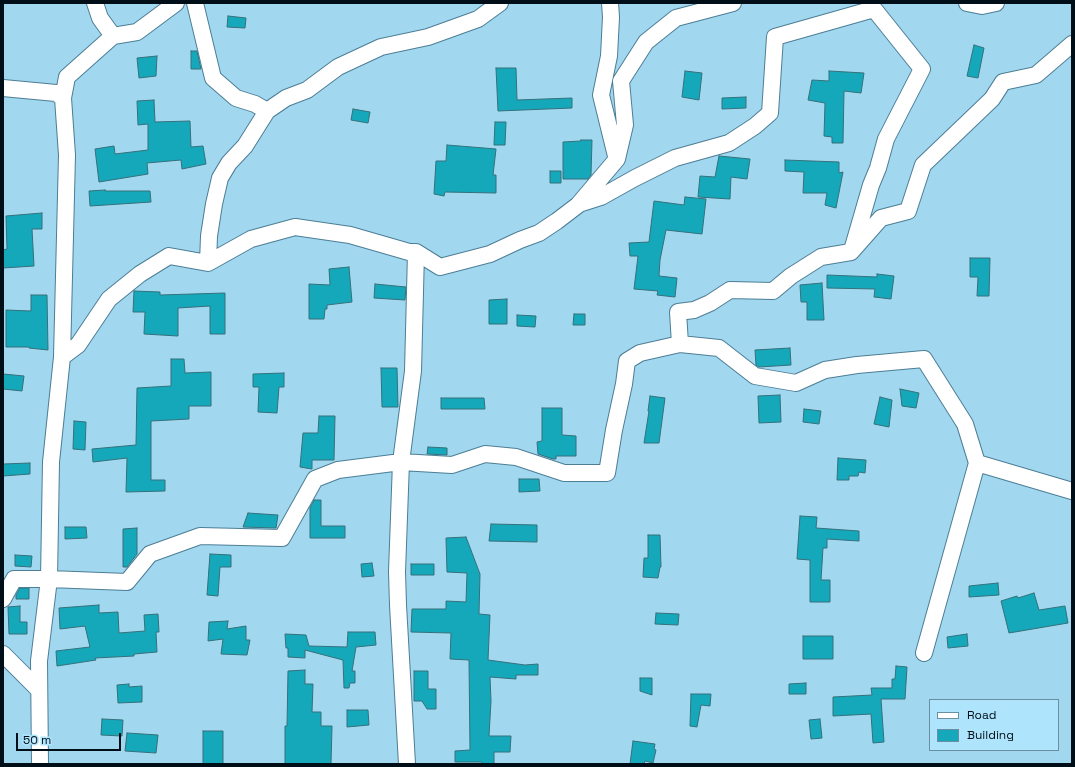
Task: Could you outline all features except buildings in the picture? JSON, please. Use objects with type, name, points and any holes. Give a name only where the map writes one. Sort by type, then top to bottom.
[{"type":"street","points":[[95,3],[100,18],[112,36]]},
{"type":"street","points":[[40,764],[39,661],[49,579],[51,462],[62,357],[67,155],[63,98],[67,78],[112,36],[137,32],[170,9],[176,3]]},
{"type":"street","points":[[195,3],[213,78],[236,98],[255,104],[267,111]]},
{"type":"street","points":[[208,263],[209,236],[220,178],[229,163],[245,146],[267,111],[286,98],[307,90],[338,67],[381,47],[428,37],[478,20],[500,3]]},
{"type":"street","points":[[610,3],[611,17],[609,56],[601,95],[617,159]]},
{"type":"street","points":[[62,357],[78,345],[109,299],[140,274],[169,256],[208,263],[251,239],[295,227],[350,235],[409,252],[416,252],[440,267],[490,254],[539,233],[578,205],[617,159],[625,125],[621,81],[646,42],[676,18],[733,3]]},
{"type":"street","points":[[967,3],[982,6],[996,3]]},
{"type":"street","points":[[578,205],[601,197],[675,158],[729,143],[755,126],[770,113],[775,38],[874,9],[922,69],[886,139],[851,252]]},
{"type":"street","points":[[680,344],[678,312],[700,308],[730,290],[773,291],[791,276],[821,257],[851,252],[881,218],[908,211],[923,165],[992,99],[1004,82],[1036,75],[1072,44]]},
{"type":"street","points":[[3,88],[56,93],[63,98]]},
{"type":"street","points":[[407,764],[397,592],[401,462],[413,371],[416,252]]},
{"type":"street","points":[[3,599],[14,579],[127,582],[150,554],[200,536],[282,538],[315,479],[338,470],[401,462],[452,465],[485,454],[516,457],[564,473],[607,473],[627,361],[640,353],[680,344],[719,348],[756,376],[796,383],[825,370],[857,365],[924,359],[965,424],[977,463],[924,653]]},
{"type":"street","points":[[977,463],[1072,491]]},
{"type":"street","points":[[3,654],[39,690]]}]
